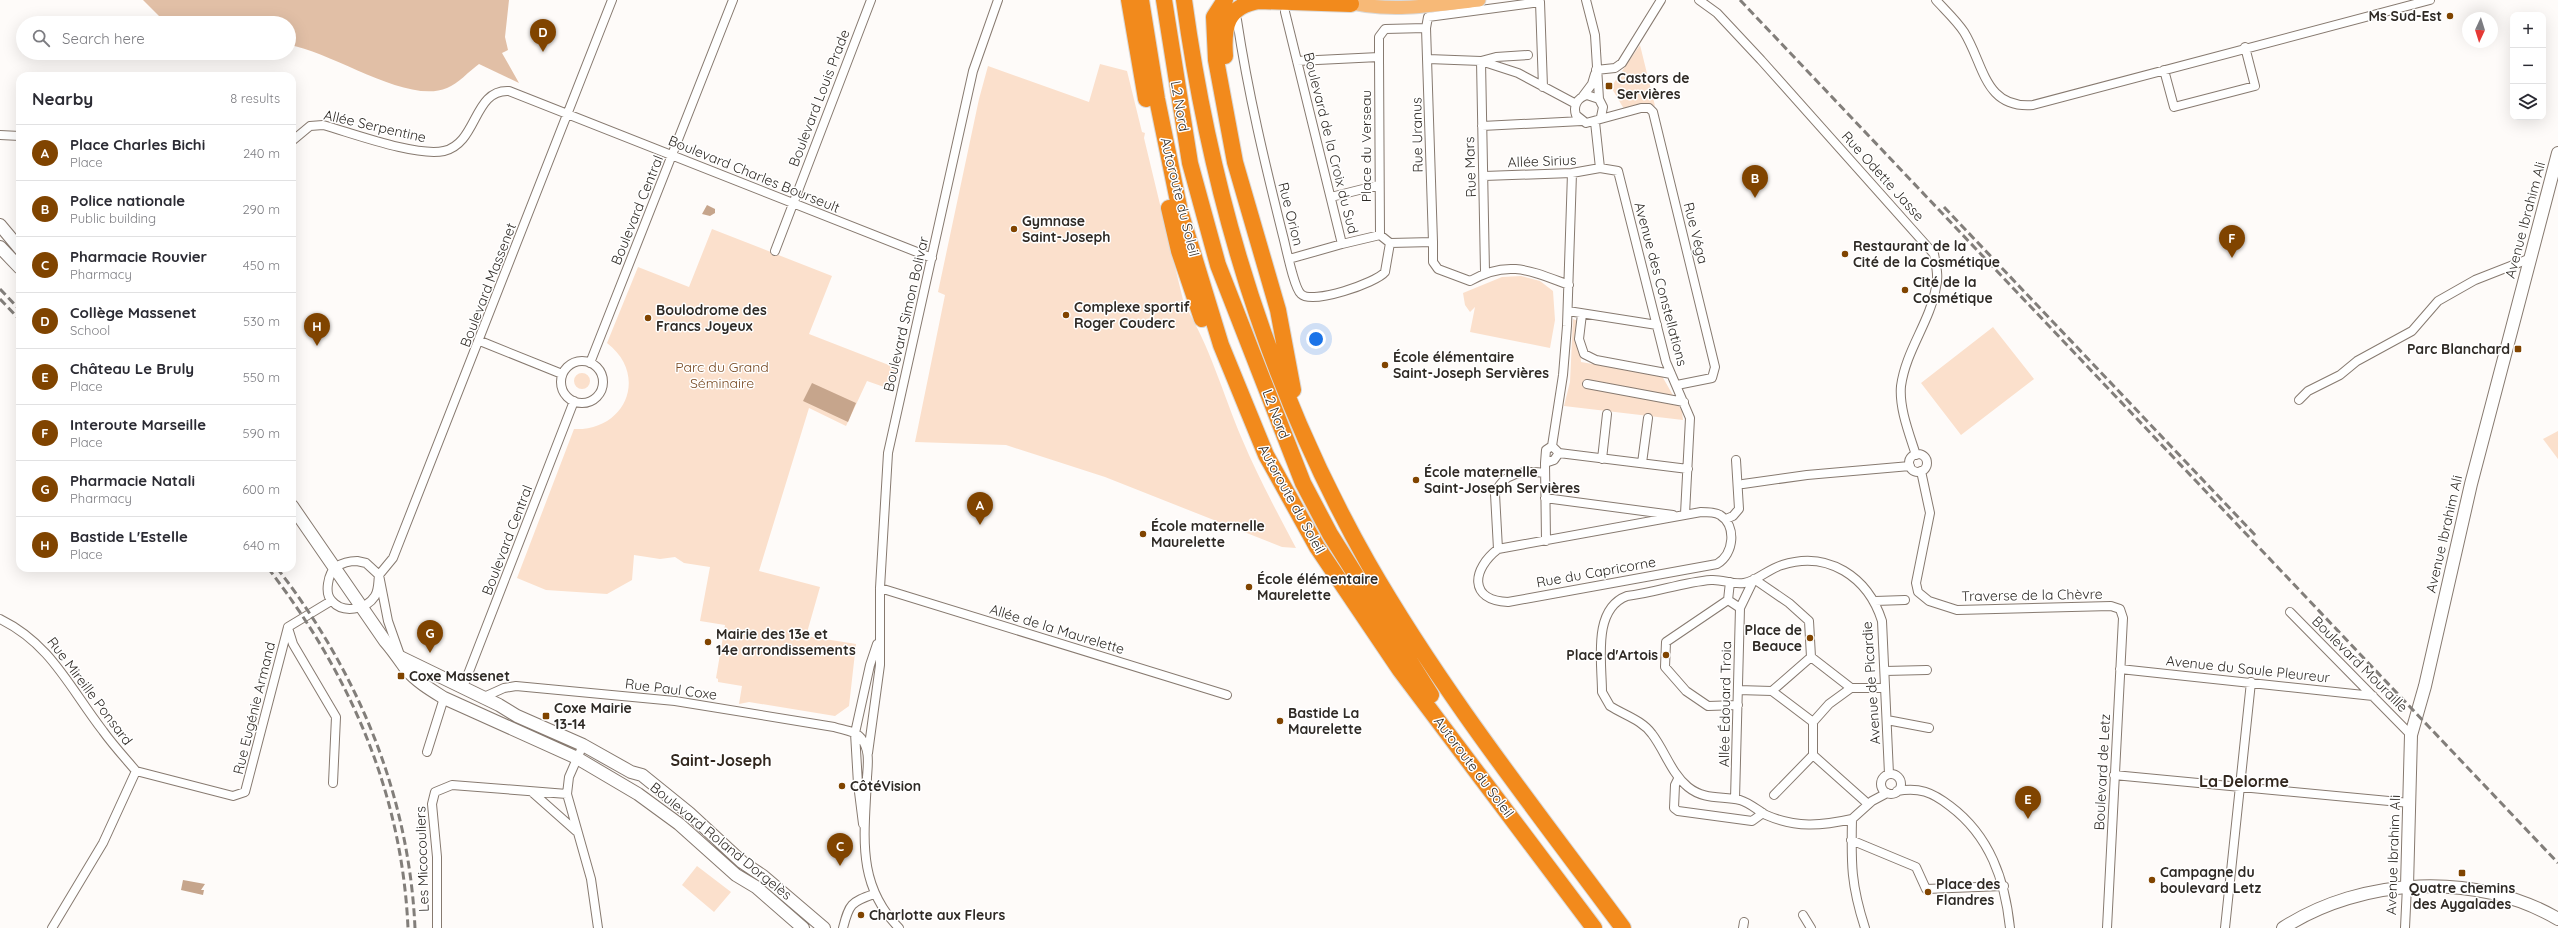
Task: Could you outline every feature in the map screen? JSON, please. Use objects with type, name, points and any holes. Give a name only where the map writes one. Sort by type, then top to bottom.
[{"type":"highway","points":[[1129,0],[1141,72],[1179,251],[1204,324],[1221,346]]},
{"type":"highway","name":"Autoroute du Soleil","points":[[1141,0],[1157,99],[1180,211],[1221,346],[1266,455],[1317,547],[1400,670],[1490,787],[1594,928]]},
{"type":"highway","name":"L2 Nord","points":[[1164,0],[1190,163],[1218,265],[1303,483],[1330,534],[1490,787]]},
{"type":"highway","name":"Autoroute du Soleil","points":[[1184,0],[1206,132],[1225,208],[1249,290],[1299,424],[1346,522],[1396,610],[1465,712],[1623,928]]},
{"type":"highway","points":[[1225,0],[1214,17],[1213,30],[1216,60],[1227,121],[1247,208],[1278,310],[1299,424]]},
{"type":"highway","points":[[1227,121],[1224,44],[1226,23],[1231,13],[1244,4],[1258,1],[1346,2]]},
{"type":"main road","points":[[1346,2],[1415,7],[1479,0]]},
{"type":"main road","name":"Avenue Ibrahim Ali","points":[[2407,886],[2411,735],[2425,686],[2469,492],[2558,154]]},
{"type":"main road","points":[[0,225],[16,244]]},
{"type":"main road","points":[[0,247],[16,264]]},
{"type":"main road","points":[[296,512],[385,641],[400,657]]},
{"type":"main road","name":"Boulevard Roland Dorgelès","points":[[400,657],[484,697],[517,716],[583,745],[631,772],[642,775],[689,813],[742,862],[763,876],[824,928]]},
{"type":"main road","name":"Boulevard Roland Dorgelès","points":[[400,657],[407,669],[428,688],[444,698],[577,758],[638,794],[679,824],[736,875],[756,887],[803,928]]},
{"type":"main road","points":[[2283,928],[2297,919],[2336,902],[2407,886],[2472,889],[2522,903],[2558,919]]},
{"type":"street","name":"Boulevard Massenet","points":[[379,575],[393,558],[480,341],[612,0]]},
{"type":"street","name":"Boulevard Central","points":[[590,363],[733,0]]},
{"type":"street","name":"Boulevard Louis Prade","points":[[775,251],[871,0]]},
{"type":"street","name":"Boulevard Simon Bolivar","points":[[868,753],[880,665],[880,588],[888,453],[973,71],[998,0]]},
{"type":"street","points":[[1586,0],[1595,35],[1599,99],[1603,108],[1598,119],[1600,168]]},
{"type":"street","points":[[1596,70],[1615,68],[1622,63],[1661,0]]},
{"type":"street","name":"Rue Odette Jasse","points":[[1699,0],[1717,13],[1755,54],[1934,254],[1937,287],[1931,306],[1906,363],[1901,387],[1901,404],[1916,455]]},
{"type":"street","points":[[1936,0],[1964,32],[1991,89],[2004,99],[2017,106],[2033,104],[2245,47],[2430,0]]},
{"type":"street","points":[[1426,28],[1428,16],[1540,2],[1543,87]]},
{"type":"street","name":"Boulevard de la Croix du Sud","points":[[1284,12],[1342,244],[1380,235],[1390,243]]},
{"type":"street","name":"Rue Orion","points":[[1237,20],[1246,78],[1289,259],[1300,293],[1305,297],[1319,297],[1367,284],[1384,274],[1388,263],[1390,243]]},
{"type":"street","name":"Place du Verseau","points":[[1380,235],[1378,36],[1385,29],[1426,28]]},
{"type":"street","name":"Rue Uranus","points":[[1426,28],[1433,242]]},
{"type":"street","points":[[2164,70],[2174,107],[2255,86],[2245,47]]},
{"type":"street","points":[[1481,61],[1496,57],[1528,55]]},
{"type":"street","points":[[1297,61],[1379,57]]},
{"type":"street","points":[[1428,59],[1481,61],[1518,73],[1576,104]]},
{"type":"street","name":"Rue Mars","points":[[1481,61],[1485,272]]},
{"type":"street","points":[[1582,121],[1575,112],[1576,104],[1592,84],[1596,70]]},
{"type":"street","name":"Allée Serpentine","points":[[296,138],[310,126],[323,126],[418,150],[444,151],[463,140],[484,102],[500,91],[509,91],[567,114]]},
{"type":"street","points":[[1583,96],[1591,95],[1599,99]]},
{"type":"street","name":"Rue Véga","points":[[1598,119],[1641,108],[1649,108],[1653,112],[1715,367],[1712,378],[1677,385]]},
{"type":"street","name":"Boulevard Charles Bourseult","points":[[567,114],[932,258]]},
{"type":"street","points":[[1482,126],[1598,119]]},
{"type":"street","points":[[0,135],[16,136]]},
{"type":"street","name":"Allée Sirius","points":[[1484,176],[1572,173],[1600,168]]},
{"type":"street","name":"Avenue des Constellations","points":[[1600,168],[1611,168],[1618,172],[1620,177],[1666,362],[1690,418],[1688,469],[1682,515]]},
{"type":"street","points":[[1546,541],[1545,463],[1546,450],[1552,446],[1563,375],[1568,311],[1572,173]]},
{"type":"street","points":[[1331,196],[1379,185]]},
{"type":"street","points":[[0,247],[11,238]]},
{"type":"street","points":[[1390,243],[1433,242],[1434,262],[1438,269],[1470,281],[1485,272],[1523,269],[1544,275],[1569,285]]},
{"type":"street","points":[[1289,259],[1342,244]]},
{"type":"street","points":[[2299,400],[2308,391],[2340,375],[2357,361],[2412,331],[2438,301],[2475,280],[2531,258]]},
{"type":"street","points":[[1568,311],[1657,325]]},
{"type":"street","points":[[1582,314],[1580,339],[1584,354],[1596,360],[1671,374]]},
{"type":"street","points":[[480,341],[562,374]]},
{"type":"street","points":[[575,362],[590,363],[601,375],[601,388],[597,396],[590,401],[574,402],[563,392],[560,383],[562,374],[575,362]]},
{"type":"street","points":[[1587,384],[1684,402]]},
{"type":"street","name":"Boulevard Central","points":[[463,688],[574,402]]},
{"type":"street","points":[[1602,458],[1607,414]]},
{"type":"street","points":[[1642,463],[1648,418]]},
{"type":"street","points":[[1552,446],[1559,453],[1688,469]]},
{"type":"street","points":[[1545,463],[1554,460],[1559,453]]},
{"type":"street","points":[[1744,484],[1807,475],[1910,466],[1916,471],[1921,471],[1926,467],[1927,462],[1923,456],[1916,455],[1910,460],[1910,466]]},
{"type":"street","points":[[1545,473],[1529,471],[1511,475],[1498,486],[1495,494],[1498,549],[1701,512],[1716,513],[1726,519],[1733,516],[1739,509],[1736,460]]},
{"type":"street","name":"Traverse de la Chèvre","points":[[1921,471],[1930,513],[1916,583],[1918,592],[1929,601],[1957,610],[2111,606],[2120,609],[2124,618]]},
{"type":"street","points":[[1545,498],[1682,515]]},
{"type":"street","name":"Rue du Capricorne","points":[[1498,549],[1486,559],[1480,568],[1479,585],[1487,596],[1496,601],[1508,602],[1718,564],[1723,561],[1731,550],[1730,530],[1726,519]]},
{"type":"street","points":[[331,601],[328,588],[329,577],[335,568],[357,561],[366,563],[379,575],[388,621],[400,657]]},
{"type":"street","name":"Avenue de Picardie","points":[[1730,582],[1742,584],[1794,561],[1824,562],[1849,572],[1860,581],[1875,601],[1882,621],[1889,774]]},
{"type":"street","points":[[331,601],[347,609],[362,607],[375,595],[379,575]]},
{"type":"street","points":[[1754,579],[1789,603],[1809,621],[1811,657],[1851,688]]},
{"type":"street","name":"Allée Édouard Troia","points":[[1735,799],[1740,608],[1754,579]]},
{"type":"street","points":[[1738,705],[1708,706],[1686,691],[1665,667],[1666,642],[1728,600],[1730,582],[1711,580],[1627,596],[1618,600],[1610,608],[1602,630],[1602,692],[1605,701],[1614,709],[1647,728],[1678,779],[1698,794],[1718,799],[1735,799],[1753,806],[1763,813],[1792,824],[1810,827],[1852,819],[1870,802],[1881,785],[1882,780],[1889,774],[1898,778],[1913,788],[1937,796],[1966,818],[1980,836],[2004,886],[2010,928]]},
{"type":"street","name":"Allée de la Maurelette","points":[[880,588],[1227,695]]},
{"type":"street","points":[[1728,600],[1740,608]]},
{"type":"street","points":[[1875,601],[1905,600]]},
{"type":"street","points":[[331,601],[288,627],[294,644],[336,716],[333,783]]},
{"type":"street","name":"Boulevard Mouraille","points":[[2290,612],[2411,735]]},
{"type":"street","name":"Boulevard de Letz","points":[[2106,928],[2124,618]]},
{"type":"street","name":"Rue Mireille Ponsard","points":[[0,619],[34,639],[55,662],[103,731],[136,771]]},
{"type":"street","name":"Rue Eugénie Armand","points":[[136,771],[233,796],[244,792],[288,627]]},
{"type":"street","points":[[864,826],[858,791],[856,733],[870,664],[879,640]]},
{"type":"street","points":[[1772,691],[1811,657]]},
{"type":"street","name":"Avenue du Saule Pleureur","points":[[2120,669],[2373,696]]},
{"type":"street","points":[[1885,671],[1927,670]]},
{"type":"street","points":[[2226,928],[2250,682]]},
{"type":"street","name":"Rue Paul Coxe","points":[[484,697],[504,688],[516,686],[628,696],[834,727],[856,733]]},
{"type":"street","points":[[1774,795],[1813,756],[1814,722],[1829,704],[1851,688],[1885,688]]},
{"type":"street","points":[[1738,690],[1772,691],[1814,722]]},
{"type":"street","points":[[427,752],[444,698]]},
{"type":"street","points":[[1887,720],[1929,728]]},
{"type":"street","points":[[856,733],[861,738],[868,753],[864,826],[866,867],[874,894],[884,910],[899,928]]},
{"type":"street","points":[[583,745],[569,777],[567,794],[576,831],[591,879],[598,928]]},
{"type":"street","points":[[1813,756],[1870,802]]},
{"type":"street","points":[[52,928],[103,843],[136,771]]},
{"type":"street","points":[[2114,775],[2410,803]]},
{"type":"street","points":[[1897,791],[1900,787],[1898,778]]},
{"type":"street","points":[[1678,779],[1675,785],[1674,808],[1678,811],[1752,821],[1763,813]]},
{"type":"street","name":"Les Micocouliers","points":[[437,928],[437,864],[432,804],[435,792],[452,785],[567,794]]},
{"type":"street","points":[[1881,785],[1887,793]]},
{"type":"street","points":[[1870,802],[1887,793],[1913,788]]},
{"type":"street","points":[[532,792],[576,831]]},
{"type":"street","points":[[1852,819],[1851,870],[1855,896],[1865,928]]},
{"type":"street","points":[[1851,840],[1916,867],[1926,889],[2004,886]]},
{"type":"street","name":"Avenue Ibrahim Ali","points":[[2406,928],[2407,886]]},
{"type":"street","points":[[843,928],[848,910],[852,903],[874,894]]},
{"type":"street","points":[[1803,915],[1811,928]]},
{"type":"green space","points":[[1640,45],[1655,106],[1645,103],[1624,109],[1611,87]]},
{"type":"green space","name":"Complexe sportif Roger Couderc","points":[[1100,64],[1127,71],[1142,132],[1145,133],[1144,138],[1184,304],[1209,353],[1248,453],[1296,548],[1282,547],[1105,477],[1006,445],[915,442],[945,295],[938,292],[979,99],[988,66],[1089,102]]},
{"type":"green space","name":"Parc du Grand Séminaire","points":[[712,229],[832,276],[809,334],[899,369],[897,377],[890,380],[887,388],[867,381],[846,426],[809,408],[759,571],[820,587],[806,636],[856,644],[849,706],[835,716],[749,702],[739,704],[742,686],[718,682],[718,679],[716,678],[725,625],[700,621],[710,567],[684,563],[675,557],[660,559],[634,555],[632,580],[607,594],[546,590],[517,578],[574,429],[592,427],[607,421],[618,411],[626,399],[629,385],[627,370],[620,356],[607,343],[638,267],[689,287]]},
{"type":"green space","points":[[1521,276],[1540,281],[1553,291],[1555,320],[1550,348],[1470,332],[1475,307],[1470,312],[1465,305],[1463,293],[1502,277]]},
{"type":"green space","points":[[1573,319],[1578,321],[1581,362],[1662,376],[1682,411],[1683,420],[1564,406],[1570,382]]},
{"type":"green space","points":[[1993,327],[2034,379],[1961,435],[1921,383]]},
{"type":"green space","points":[[582,373],[589,378],[590,381],[585,388],[582,389],[575,384],[574,381],[579,374]]},
{"type":"green space","points":[[2558,431],[2558,459],[2543,439]]},
{"type":"green space","points":[[697,866],[731,892],[714,912],[682,885]]},
{"type":"shaded area","points":[[143,0],[509,0],[505,37],[508,50],[502,53],[519,83],[479,64],[447,88],[431,91],[412,89],[391,84],[327,57],[296,47],[296,16],[159,16]]},
{"type":"shaded area","points":[[707,205],[715,209],[715,213],[710,216],[702,214]]},
{"type":"shaded area","points":[[812,383],[856,403],[848,422],[803,401]]},
{"type":"shaded area","points":[[183,880],[205,884],[201,890],[204,890],[203,895],[181,890]]},
{"type":"railway","points":[[1740,0],[2558,863]]},
{"type":"railway","points":[[1944,207],[2257,537]]},
{"type":"railway","points":[[0,289],[16,306]]},
{"type":"railway","points":[[0,299],[16,316]]},
{"type":"railway","points":[[271,572],[297,608],[324,650],[347,693],[366,737],[383,783],[395,830],[404,878],[408,928]]},
{"type":"railway","points":[[280,572],[306,608],[332,649],[355,693],[374,737],[390,783],[402,830],[411,879],[415,928]]},
{"type":"place","name":"Ms Sud-Est","points":[[2450,16]]},
{"type":"place","name":"Collège Massenet","points":[[543,52]]},
{"type":"place","name":"Castors de Servières","points":[[1609,86]]},
{"type":"place","name":"Police nationale","points":[[1755,198]]},
{"type":"place","name":"Gymnase Saint-Joseph","points":[[1014,229]]},
{"type":"place","name":"Restaurant de la Cité de la Cosmétique","points":[[1845,254]]},
{"type":"place","name":"Interoute Marseille","points":[[2232,258]]},
{"type":"place","name":"Cité de la Cosmétique","points":[[1905,290]]},
{"type":"place","name":"Complexe sportif Roger Couderc","points":[[1066,315]]},
{"type":"place","name":"Boulodrome des Francs Joyeux","points":[[648,318]]},
{"type":"place","name":"Bastide L'Estelle","points":[[317,346]]},
{"type":"place","name":"Parc Blanchard","points":[[2518,349]]},
{"type":"place","name":"École élémentaire Saint-Joseph Servières","points":[[1385,365]]},
{"type":"place","name":"École maternelle Saint-Joseph Servières","points":[[1416,480]]},
{"type":"place","name":"Place Charles Bichi","points":[[980,525]]},
{"type":"place","name":"École maternelle Maurelette","points":[[1143,534]]},
{"type":"place","name":"École élémentaire Maurelette","points":[[1249,587]]},
{"type":"place","name":"Place de Beauce","points":[[1810,638]]},
{"type":"place","name":"Mairie des 13e et 14e arrondissements","points":[[708,642]]},
{"type":"place","name":"Pharmacie Natali","points":[[430,653]]},
{"type":"place","name":"Place d'Artois","points":[[1666,655]]},
{"type":"place","name":"Coxe Massenet","points":[[401,676]]},
{"type":"place","name":"Coxe Mairie 13-14","points":[[546,716]]},
{"type":"place","name":"Bastide La Maurelette","points":[[1280,721]]},
{"type":"place","name":"CôtéVision","points":[[842,786]]},
{"type":"place","name":"Château Le Bruly","points":[[2028,819]]},
{"type":"place","name":"Pharmacie Rouvier","points":[[840,866]]},
{"type":"place","name":"Quatre chemins des Aygalades","points":[[2462,873]]},
{"type":"place","name":"Campagne du boulevard Letz","points":[[2152,880]]},
{"type":"place","name":"Place des Flandres","points":[[1928,892]]},
{"type":"place","name":"Charlotte aux Fleurs","points":[[861,915]]},
{"type":"district","name":"Saint-Joseph","points":[[721,760]]},
{"type":"district","name":"La Delorme","points":[[2244,781]]}]
